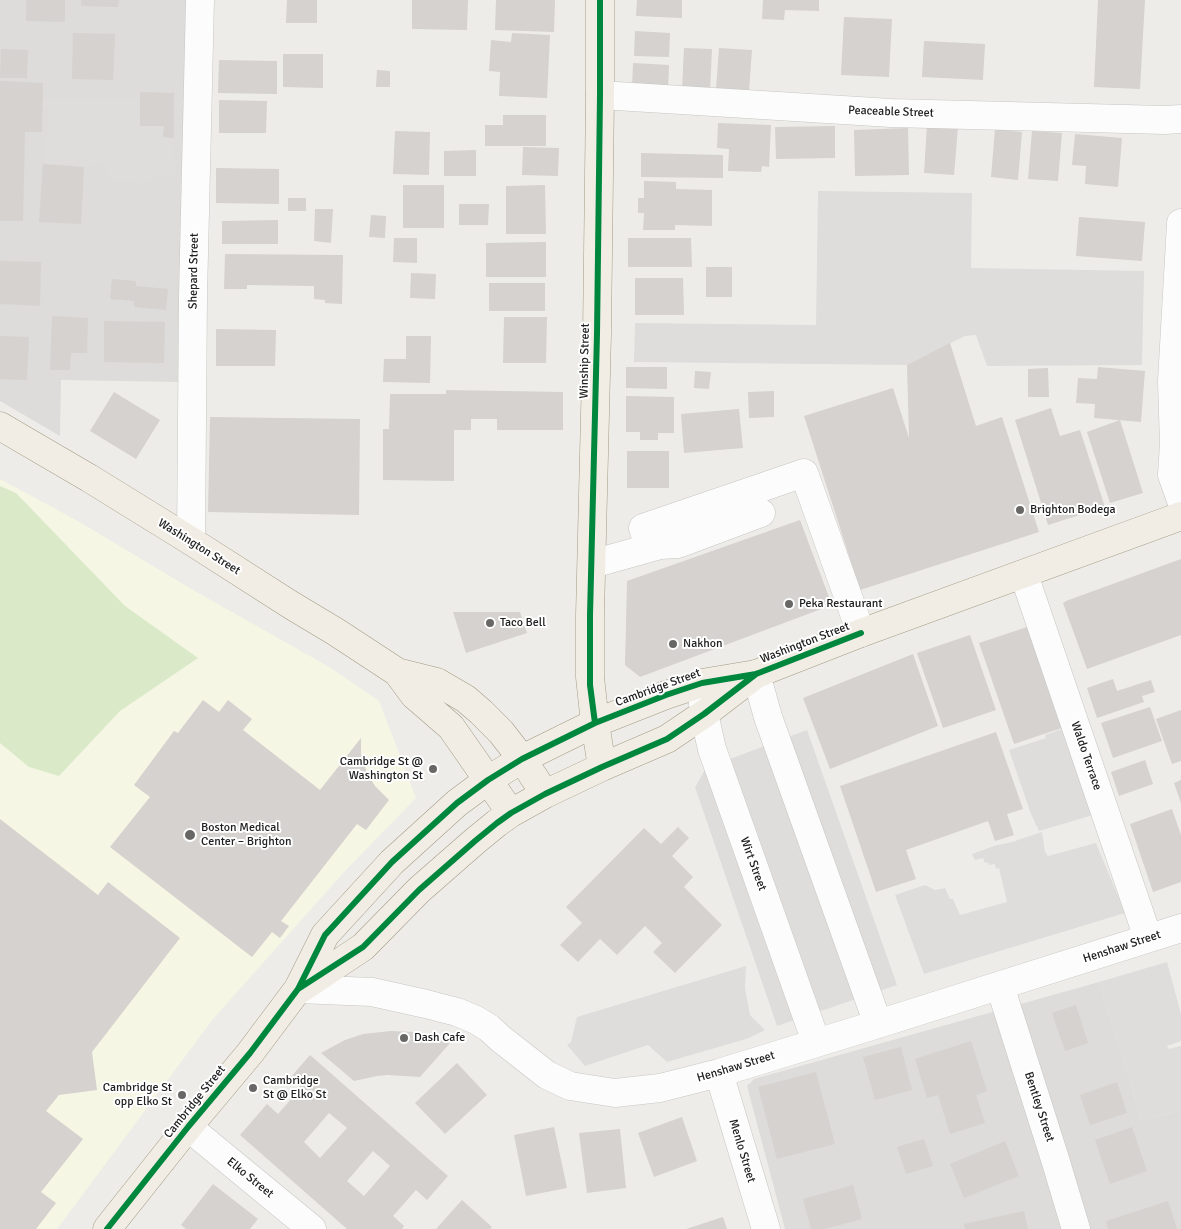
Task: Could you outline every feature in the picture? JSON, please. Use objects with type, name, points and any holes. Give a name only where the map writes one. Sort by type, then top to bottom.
[{"type":"main road","name":"Winship Street","points":[[600,0],[597,334],[590,685],[602,767]]},
{"type":"main road","name":"Washington Street","points":[[0,426],[191,541],[397,672],[437,682],[466,699],[501,732],[545,794]]},
{"type":"main road","name":"Washington Street","points":[[756,674],[861,633],[1181,516]]},
{"type":"main road","name":"Washington Street","points":[[397,672],[414,695],[452,727],[511,813]]},
{"type":"main road","name":"Cambridge Street","points":[[108,1229],[188,1127],[250,1053],[298,990],[325,935],[392,862],[457,803],[488,780],[522,759],[595,723],[702,683],[756,674]]},
{"type":"main road","name":"Cambridge Street","points":[[298,990],[363,947],[419,890],[475,840],[511,813],[545,794],[602,767],[668,739],[756,674]]},
{"type":"street","name":"Shepard Street","points":[[191,541],[193,296],[200,0]]},
{"type":"street","name":"Peaceable Street","points":[[600,95],[891,113],[1181,119]]},
{"type":"street","points":[[1181,223],[1172,381],[1174,444],[1172,475],[1181,500]]},
{"type":"street","points":[[655,546],[643,528],[804,473],[861,633]]},
{"type":"street","points":[[592,564],[655,546],[678,544],[759,507]]},
{"type":"street","name":"Waldo Terrace","points":[[1024,574],[1148,938]]},
{"type":"street","points":[[756,674],[772,726],[878,1024]]},
{"type":"street","name":"Wirt Street","points":[[702,683],[704,714],[712,749],[816,1042]]},
{"type":"street","name":"Henshaw Street","points":[[298,990],[372,992],[457,1012],[489,1028],[500,1039],[547,1075],[570,1086],[615,1093],[660,1088],[718,1073],[1181,928]]},
{"type":"street","name":"Bentley Street","points":[[1000,986],[1076,1229]]},
{"type":"street","name":"Menlo Street","points":[[718,1073],[766,1229]]},
{"type":"street","name":"Elko Street","points":[[188,1127],[312,1229]]},
{"type":"shaded area","points":[[0,0],[187,0],[181,382],[61,380],[60,436],[0,401]]},
{"type":"shaded area","points":[[42,98],[140,99],[140,126],[164,126],[164,137],[174,138],[175,176],[155,176],[149,183],[113,182],[99,163],[84,167],[43,164],[44,139],[49,138],[49,108],[42,108]]},
{"type":"shaded area","points":[[818,191],[972,193],[971,268],[1144,271],[1142,365],[987,366],[976,335],[965,336],[907,365],[634,362],[635,323],[816,325]]},
{"type":"shaded area","name":"Boston Medical Center – Brighton","points":[[0,479],[76,520],[193,590],[331,668],[379,701],[416,798],[344,872],[213,1019],[57,1229],[0,1229]]},
{"type":"shaded area","points":[[1065,728],[1100,813],[1039,831],[1031,814],[1009,750],[1046,738],[1045,735]]},
{"type":"shaded area","points":[[807,730],[897,985],[777,1026],[695,787],[706,768]]},
{"type":"shaded area","points":[[1042,832],[1045,852],[1048,856],[1096,843],[1125,913],[924,974],[895,895],[925,885],[935,890],[945,888],[950,899],[953,899],[960,915],[1007,902],[999,868],[996,869],[995,864],[989,865],[988,862],[985,863],[983,858],[975,860],[972,854]]},
{"type":"shaded area","points":[[1167,962],[1181,1014],[1181,1041],[1167,1046],[1169,1049],[1181,1046],[1181,1110],[1142,1121],[1099,982]]},
{"type":"shaded area","points":[[746,966],[745,988],[750,1015],[765,1030],[749,1038],[667,1062],[648,1045],[585,1066],[567,1045],[571,1042],[577,1017]]},
{"type":"shaded area","points":[[1099,982],[1142,1121],[1181,1110],[1181,1229],[785,1229],[747,1086],[754,1079]]},
{"type":"green space","points":[[0,486],[16,493],[125,606],[198,658],[120,711],[59,776],[29,767],[0,743]]},
{"type":"building","points":[[26,0],[65,0],[65,22],[26,21]]},
{"type":"building","points":[[81,0],[119,0],[118,7],[81,6]]},
{"type":"building","points":[[287,0],[317,0],[317,23],[286,23]]},
{"type":"building","points":[[412,0],[468,0],[467,30],[412,29]]},
{"type":"building","points":[[496,0],[555,0],[554,32],[495,30]]},
{"type":"building","points":[[637,0],[682,0],[682,18],[636,16]]},
{"type":"building","points":[[763,0],[819,0],[819,11],[785,10],[784,20],[762,19]]},
{"type":"building","points":[[1098,0],[1145,0],[1140,89],[1094,87]]},
{"type":"building","points":[[844,17],[892,19],[889,77],[841,75]]},
{"type":"building","points":[[635,31],[670,33],[669,57],[634,56]]},
{"type":"building","points":[[73,33],[115,34],[113,80],[72,79]]},
{"type":"building","points":[[512,33],[550,35],[547,98],[499,96],[500,72],[489,71],[491,40],[511,42]]},
{"type":"building","points":[[924,41],[985,44],[983,80],[922,77]]},
{"type":"building","points":[[684,48],[712,49],[710,91],[682,89]]},
{"type":"building","points":[[719,48],[752,50],[749,91],[716,90]]},
{"type":"building","points":[[1,49],[28,50],[27,78],[0,78]]},
{"type":"building","points":[[283,54],[323,54],[323,88],[283,87]]},
{"type":"building","points":[[219,60],[277,61],[277,94],[218,93]]},
{"type":"building","points":[[633,63],[669,65],[668,90],[632,88]]},
{"type":"building","points":[[377,70],[390,71],[390,87],[376,87]]},
{"type":"building","points":[[0,81],[43,83],[42,132],[25,132],[23,221],[0,221]]},
{"type":"building","points":[[140,92],[174,93],[174,138],[163,137],[164,126],[140,126]]},
{"type":"building","points":[[219,100],[267,101],[266,133],[219,133]]},
{"type":"building","points":[[503,115],[546,115],[546,146],[485,146],[485,125],[503,125]]},
{"type":"building","points":[[718,123],[771,125],[769,167],[762,166],[761,172],[728,171],[729,149],[717,148]]},
{"type":"building","points":[[927,125],[958,127],[954,175],[924,173]]},
{"type":"building","points":[[835,126],[835,158],[776,159],[775,127]]},
{"type":"building","points":[[908,128],[909,175],[855,176],[854,130]]},
{"type":"building","points":[[995,129],[1022,132],[1018,180],[991,177]]},
{"type":"building","points":[[395,131],[430,132],[429,175],[393,174]]},
{"type":"building","points":[[1032,131],[1062,133],[1058,181],[1028,179]]},
{"type":"building","points":[[1075,134],[1122,138],[1118,187],[1085,184],[1086,166],[1072,165]]},
{"type":"building","points":[[523,147],[559,148],[558,176],[522,175]]},
{"type":"building","points":[[476,150],[476,176],[444,176],[444,151]]},
{"type":"building","points":[[641,153],[723,155],[723,178],[641,177]]},
{"type":"building","points":[[43,164],[84,167],[81,224],[39,222]]},
{"type":"building","points":[[216,168],[279,169],[279,204],[216,203]]},
{"type":"building","points":[[644,181],[676,182],[676,189],[712,190],[712,226],[675,225],[675,230],[643,230],[644,213],[638,213],[638,198],[644,198]]},
{"type":"building","points":[[403,185],[444,185],[444,228],[403,228]]},
{"type":"building","points":[[545,185],[546,234],[506,234],[506,186]]},
{"type":"building","points":[[288,198],[306,198],[306,211],[288,211]]},
{"type":"building","points":[[459,204],[489,204],[488,225],[459,225]]},
{"type":"building","points":[[315,209],[333,209],[331,243],[314,241]]},
{"type":"building","points":[[371,215],[386,216],[385,238],[369,237]]},
{"type":"building","points":[[1079,217],[1145,222],[1142,261],[1076,256]]},
{"type":"building","points":[[278,220],[278,244],[222,244],[222,221]]},
{"type":"building","points":[[394,238],[417,238],[417,263],[393,262]]},
{"type":"building","points":[[628,238],[691,238],[692,267],[628,267]]},
{"type":"building","points":[[546,242],[546,277],[486,277],[486,243]]},
{"type":"building","points":[[225,254],[343,255],[342,304],[325,303],[325,300],[314,299],[314,286],[247,285],[247,289],[224,289]]},
{"type":"building","points":[[0,261],[41,262],[40,306],[0,304]]},
{"type":"building","points":[[706,267],[732,267],[732,297],[706,297]]},
{"type":"building","points":[[411,273],[436,274],[435,299],[410,298]]},
{"type":"building","points":[[635,278],[683,278],[684,315],[635,315]]},
{"type":"building","points":[[112,279],[136,281],[136,286],[168,289],[166,310],[134,307],[134,301],[110,299]]},
{"type":"building","points":[[489,283],[545,283],[545,311],[489,311]]},
{"type":"building","points":[[52,316],[88,318],[87,353],[71,353],[70,370],[50,370]]},
{"type":"building","points":[[504,317],[547,317],[546,363],[503,363]]},
{"type":"building","points":[[104,321],[165,322],[164,363],[104,362]]},
{"type":"building","points":[[216,329],[276,330],[275,366],[216,366]]},
{"type":"building","points":[[0,336],[29,337],[27,380],[0,379]]},
{"type":"building","points":[[406,336],[431,336],[430,383],[383,382],[384,359],[406,359]]},
{"type":"building","points":[[950,343],[976,426],[1002,417],[1039,532],[860,590],[804,416],[893,388],[909,438],[907,365]]},
{"type":"building","points":[[626,367],[667,367],[667,389],[626,388]]},
{"type":"building","points":[[1098,367],[1145,371],[1141,422],[1094,418],[1095,404],[1076,403],[1078,378],[1097,379]]},
{"type":"building","points":[[1048,368],[1049,397],[1028,397],[1028,369]]},
{"type":"building","points":[[695,371],[711,372],[709,389],[694,388]]},
{"type":"building","points":[[446,390],[563,392],[563,430],[497,430],[497,419],[471,419],[471,430],[454,430],[454,481],[383,480],[383,429],[389,429],[390,394],[446,394]]},
{"type":"building","points":[[774,391],[774,417],[749,418],[748,392]]},
{"type":"building","points":[[114,392],[160,420],[136,459],[90,431]]},
{"type":"building","points":[[626,396],[674,397],[674,433],[658,433],[658,440],[640,440],[640,432],[626,432]]},
{"type":"building","points":[[1051,408],[1060,436],[1080,430],[1105,507],[1048,525],[1015,420]]},
{"type":"building","points":[[739,409],[743,448],[684,453],[681,414]]},
{"type":"building","points":[[210,417],[360,419],[359,515],[208,512]]},
{"type":"building","points":[[1120,420],[1143,493],[1110,503],[1087,432]]},
{"type":"building","points":[[627,451],[669,451],[669,488],[627,488]]},
{"type":"building","points":[[800,520],[832,605],[640,677],[625,665],[627,581]]},
{"type":"building","points":[[1181,559],[1181,635],[1087,669],[1063,603]]},
{"type":"building","name":"Taco Bell","points":[[453,612],[520,612],[527,633],[466,653]]},
{"type":"building","points":[[1030,626],[1065,727],[1014,744],[979,643]]},
{"type":"building","points":[[970,635],[996,710],[943,728],[917,653]]},
{"type":"building","points":[[913,654],[938,726],[830,769],[803,698]]},
{"type":"building","points":[[1113,679],[1117,691],[1151,680],[1155,692],[1142,696],[1144,702],[1097,718],[1087,688]]},
{"type":"building","points":[[203,700],[219,712],[228,700],[252,719],[243,730],[320,790],[361,738],[361,754],[367,773],[375,786],[389,800],[366,830],[357,824],[281,921],[289,926],[280,938],[272,932],[252,957],[110,847],[150,797],[134,785],[174,731],[178,733]]},
{"type":"building","points":[[1150,707],[1162,741],[1113,758],[1101,723]]},
{"type":"building","points":[[1181,710],[1181,761],[1172,764],[1156,719]]},
{"type":"building","points":[[996,732],[1023,809],[1007,814],[1014,835],[995,841],[988,821],[906,850],[916,879],[876,892],[840,786]]},
{"type":"building","points":[[1145,760],[1153,784],[1119,796],[1111,772]]},
{"type":"building","points":[[1181,780],[1181,803],[1174,783]]},
{"type":"building","points":[[1172,809],[1181,835],[1181,882],[1153,892],[1130,824]]},
{"type":"building","points":[[0,819],[98,895],[108,882],[180,938],[92,1052],[97,1090],[59,1095],[46,1111],[83,1139],[41,1192],[56,1203],[36,1229],[0,1229]]},
{"type":"building","points":[[678,827],[689,838],[672,856],[693,877],[684,887],[722,925],[675,973],[653,952],[662,943],[645,926],[617,955],[600,939],[578,962],[560,945],[582,923],[566,907],[644,828],[661,844]]},
{"type":"building","points":[[1076,1005],[1088,1043],[1065,1051],[1052,1013]]},
{"type":"building","points":[[391,1031],[414,1032],[450,1043],[420,1077],[388,1075],[354,1081],[321,1053],[345,1040],[363,1034]]},
{"type":"building","points":[[971,1041],[987,1091],[976,1095],[985,1123],[950,1134],[938,1095],[927,1098],[915,1059]]},
{"type":"building","points":[[901,1047],[912,1090],[875,1100],[863,1057]]},
{"type":"building","points":[[310,1055],[448,1176],[427,1200],[416,1190],[393,1216],[404,1226],[402,1229],[347,1229],[240,1135],[267,1104],[278,1114],[301,1088],[290,1078]],"holes":[[[329,1113],[347,1128],[320,1158],[304,1142]],[[373,1151],[390,1166],[364,1196],[347,1181]]]},
{"type":"building","points":[[457,1063],[487,1095],[445,1134],[415,1103]]},
{"type":"building","points":[[816,1072],[835,1144],[777,1159],[758,1087]]},
{"type":"building","points":[[1117,1082],[1127,1113],[1090,1125],[1080,1095]]},
{"type":"building","points":[[682,1117],[697,1161],[654,1177],[638,1133]]},
{"type":"building","points":[[554,1127],[567,1188],[526,1196],[514,1135]]},
{"type":"building","points":[[1132,1127],[1147,1171],[1110,1184],[1095,1140]]},
{"type":"building","points":[[620,1129],[626,1188],[587,1193],[579,1133]]},
{"type":"building","points":[[924,1139],[933,1166],[906,1174],[897,1147]]},
{"type":"building","points":[[1005,1141],[1019,1176],[964,1198],[950,1164]]},
{"type":"building","points":[[213,1184],[258,1219],[250,1229],[186,1229],[181,1225]]},
{"type":"building","points":[[853,1185],[862,1219],[824,1229],[811,1229],[803,1199]]},
{"type":"building","points":[[462,1200],[492,1227],[490,1229],[436,1229]]},
{"type":"building","points":[[1168,1201],[1177,1229],[1108,1229],[1106,1221]]},
{"type":"building","points":[[1024,1211],[1028,1229],[965,1229],[964,1224]]},
{"type":"building","points":[[723,1217],[727,1229],[686,1229]]},
{"type":"cycle path","points":[[595,723],[590,685],[590,615],[597,334],[600,0]]},
{"type":"cycle path","points":[[107,1229],[250,1053],[298,989],[325,935],[392,862],[457,803],[488,780],[522,759],[595,723],[702,683],[756,674],[861,633]]},
{"type":"cycle path","points":[[298,989],[363,947],[419,890],[475,841],[511,813],[545,794],[667,739],[704,714],[756,674]]},
{"type":"place","name":"Brighton Bodega","points":[[1020,510]]},
{"type":"place","name":"Peka Restaurant","points":[[789,604]]},
{"type":"place","name":"Taco Bell","points":[[490,623]]},
{"type":"place","name":"Nakhon","points":[[673,644]]},
{"type":"place","name":"Cambridge St @ Washington St","points":[[433,769]]},
{"type":"place","name":"Boston Medical Center – Brighton","points":[[190,835]]},
{"type":"place","name":"Dash Cafe","points":[[404,1038]]},
{"type":"place","name":"Cambridge St @ Elko St","points":[[253,1088]]},
{"type":"place","name":"Cambridge St opp Elko St","points":[[182,1095]]}]
